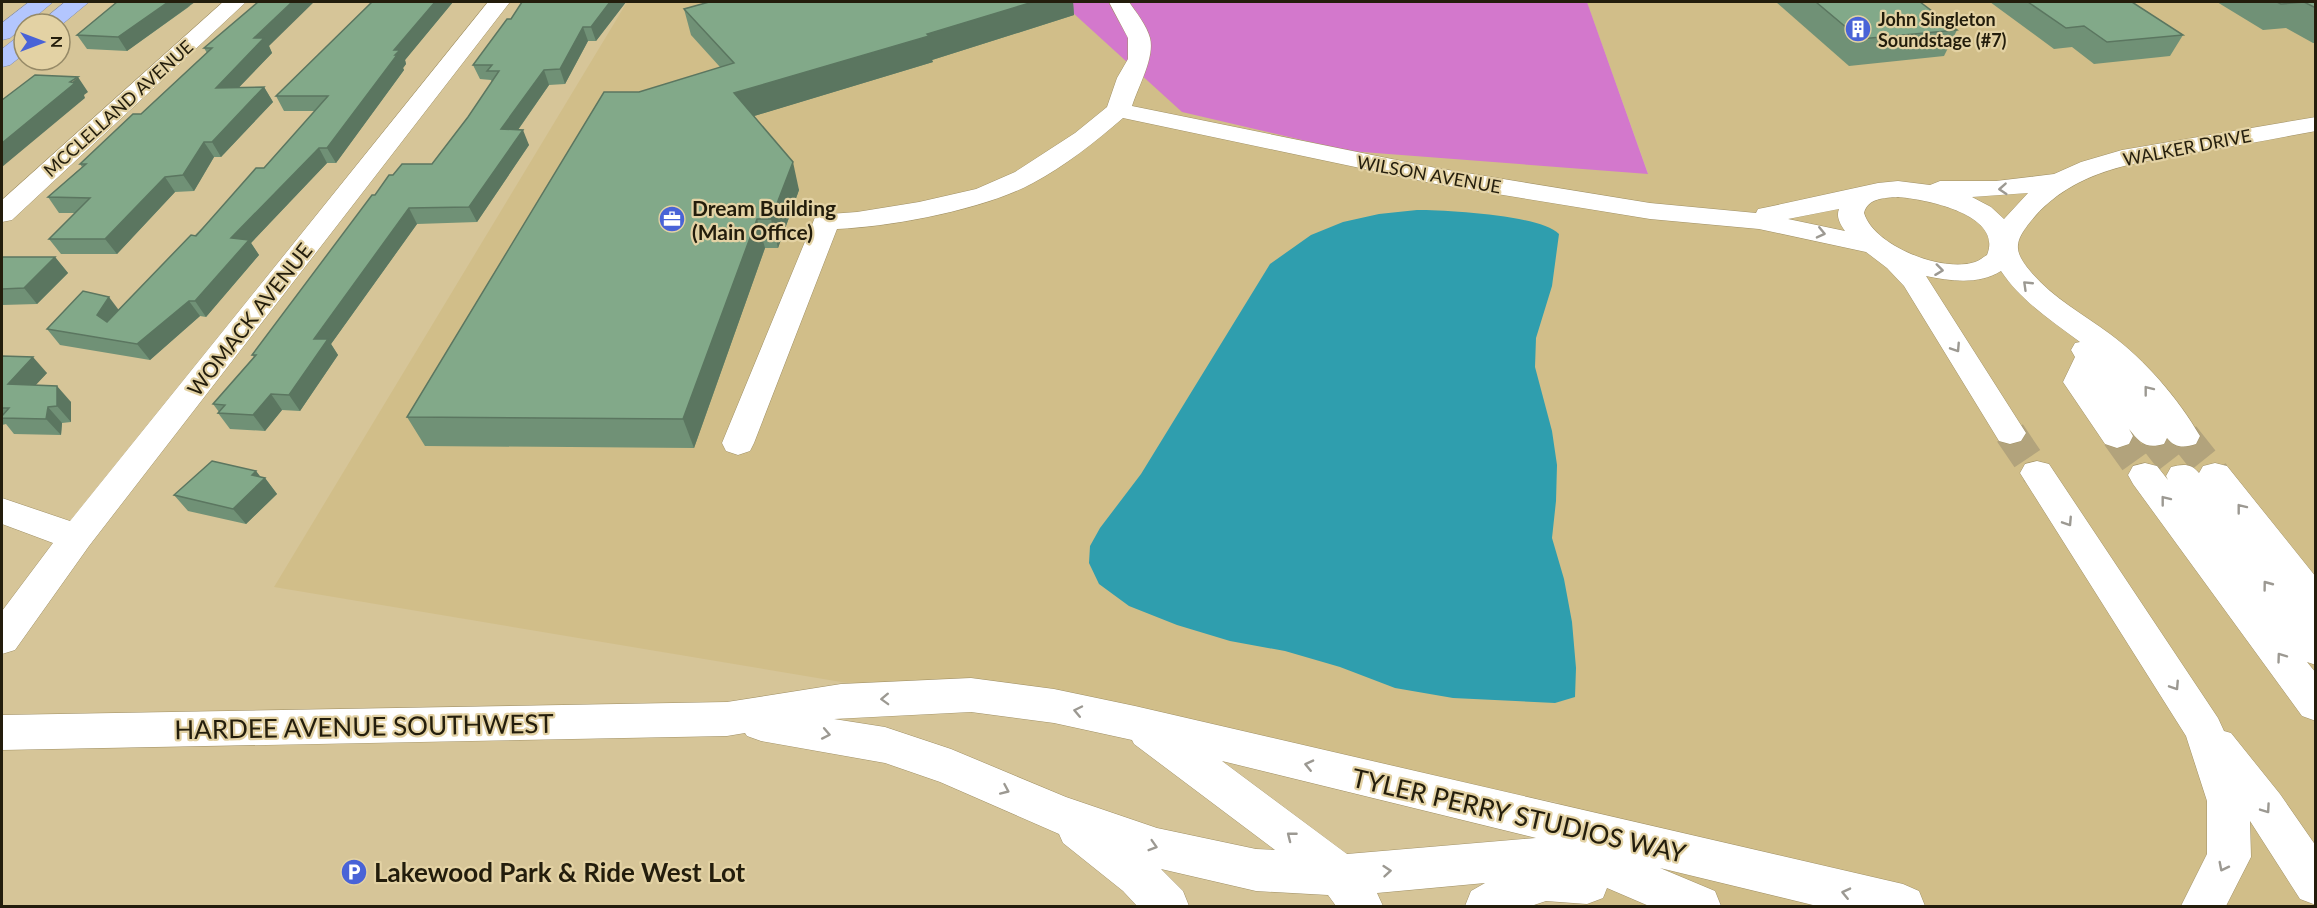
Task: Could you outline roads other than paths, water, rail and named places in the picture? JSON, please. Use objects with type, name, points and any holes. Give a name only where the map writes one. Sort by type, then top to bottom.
[{"type":"highway","points":[[2,33],[42,2]]},
{"type":"highway","points":[[64,12],[78,2]]},
{"type":"street","name":"MCCLELLAND AVENUE","points":[[2,214],[235,2]]},
{"type":"street","name":"WOMACK AVENUE","points":[[2,639],[77,537],[499,2]]},
{"type":"street","points":[[738,443],[825,221],[857,220],[919,210],[984,195],[1024,178],[1118,111],[1129,78],[1139,59],[1139,38],[1119,2]]},
{"type":"street","name":"WILSON AVENUE","points":[[1118,111],[1458,180],[1661,212],[1742,218]]},
{"type":"street","name":"WALKER DRIVE","points":[[1915,189],[1996,189],[2061,181],[2122,158],[2316,124]]},
{"type":"street","name":"WALKER DRIVE","points":[[1742,218],[1796,227],[1879,249],[1928,268],[1962,272],[1990,266],[1998,259],[2003,245],[2027,209],[2061,181]]},
{"type":"street","points":[[1742,218],[1798,210],[1884,189],[1915,189],[1950,198],[1979,212],[1991,222],[2019,277],[2058,313],[2152,436]]},
{"type":"street","points":[[1862,196],[1851,210],[1852,218],[1862,236],[1907,271],[2010,433]]},
{"type":"street","points":[[2058,313],[2092,335],[2134,373],[2184,436]]},
{"type":"street","points":[[2091,355],[2079,382],[2117,436]]},
{"type":"street","points":[[2037,473],[2204,730],[2265,808],[2316,884]]},
{"type":"street","points":[[2145,475],[2316,704]]},
{"type":"street","points":[[2316,604],[2199,475],[2316,648]]},
{"type":"street","points":[[2,511],[77,537]]},
{"type":"street","name":"HARDEE AVENUE SOUTHWEST","points":[[2,733],[727,719],[841,701],[972,695],[1054,706],[1136,723]]},
{"type":"street","name":"HARDEE AVENUE SOUTHWEST","points":[[727,719],[885,745],[951,767],[1058,814]]},
{"type":"street","points":[[1136,723],[1254,808],[1350,891]]},
{"type":"street","name":"TYLER PERRY STUDIOS WAY","points":[[1136,723],[1903,906]]},
{"type":"street","points":[[2203,906],[2229,857],[2228,801],[2204,730]]},
{"type":"street","points":[[1058,814],[1138,876],[1167,906]]},
{"type":"street","name":"TYLER PERRY STUDIOS WAY","points":[[1058,814],[1157,848],[1350,891],[1542,858],[1599,864],[1692,903]]},
{"type":"street","points":[[1487,906],[1508,894],[1546,880],[1597,884],[1692,903]]},
{"type":"water","points":[[1417,210],[1514,218],[1533,222],[1559,234],[1552,286],[1536,338],[1535,367],[1552,431],[1557,465],[1552,538],[1564,579],[1572,622],[1576,668],[1575,697],[1555,703],[1453,698],[1395,688],[1340,667],[1285,651],[1230,641],[1177,625],[1129,606],[1099,584],[1089,563],[1090,546],[1100,528],[1141,474],[1270,264],[1311,235],[1343,222],[1379,214]]},
{"type":"tunnel","points":[[2010,433],[2037,473]]},
{"type":"tunnel","points":[[2117,436],[2145,475]]},
{"type":"tunnel","points":[[2152,436],[2183,476]]},
{"type":"tunnel","points":[[2184,436],[2215,475]]},
{"type":"place","name":"John Singleton Soundstage (#7)","points":[[1858,29]]},
{"type":"place","name":"Dream Building (Main Office)","points":[[672,219]]},
{"type":"place","name":"Lakewood Park & Ride West Lot","points":[[354,872]]}]
